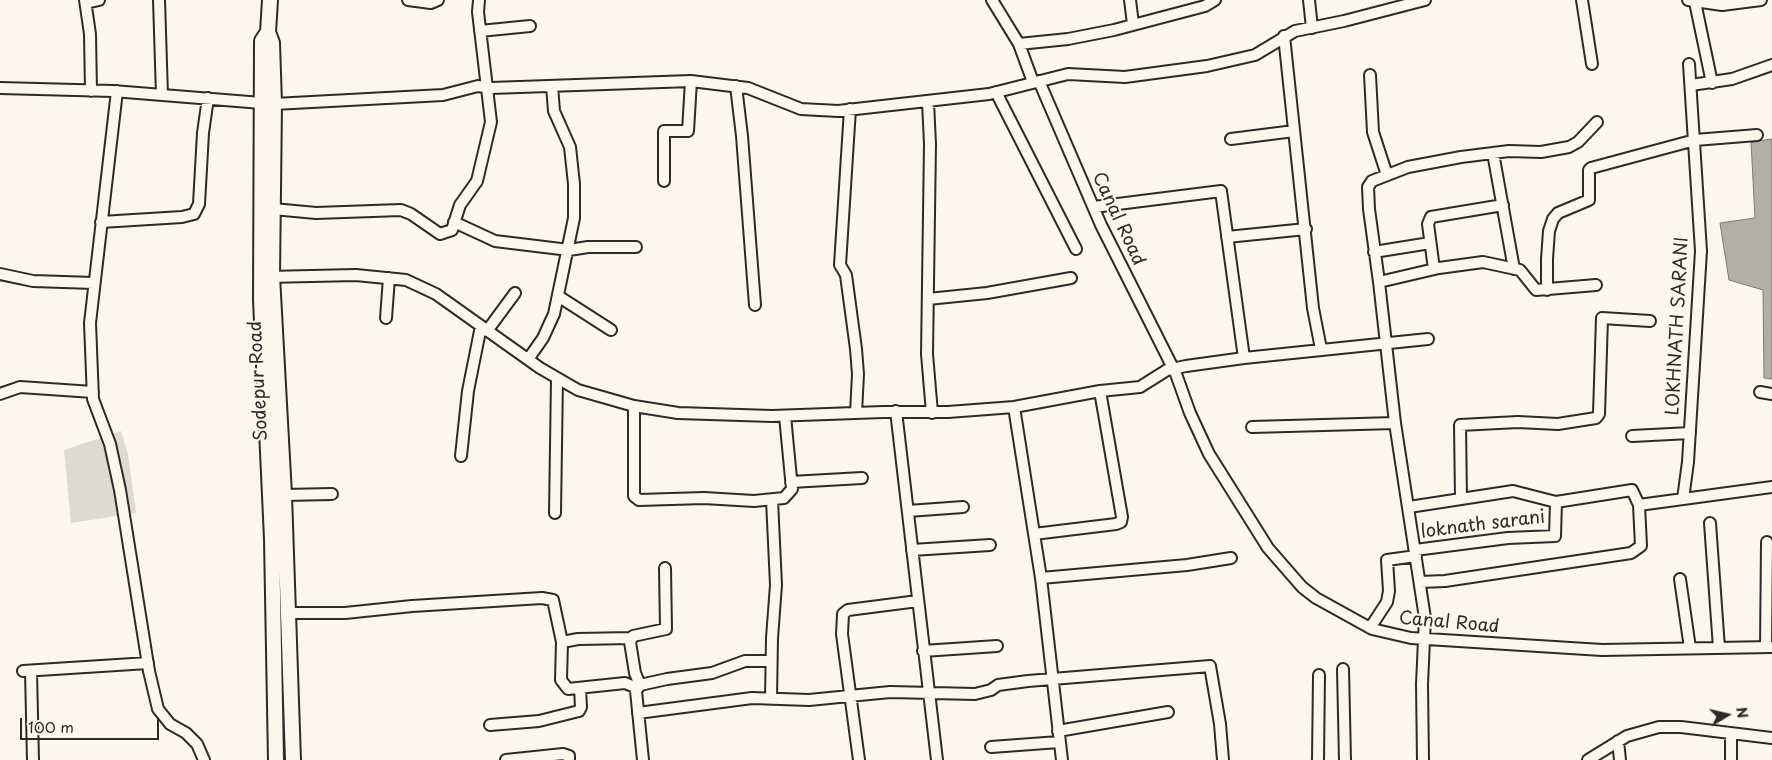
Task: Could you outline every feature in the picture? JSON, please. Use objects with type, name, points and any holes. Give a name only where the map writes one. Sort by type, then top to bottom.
[{"type":"main road","name":"Sodepur Road","points":[[270,0],[268,32],[272,43],[268,103],[273,210],[267,276],[284,494],[293,760]]},
{"type":"main road","points":[[268,103],[267,276],[276,760]]},
{"type":"street","points":[[90,91],[90,34],[85,1],[98,0]]},
{"type":"street","points":[[159,0],[162,95]]},
{"type":"street","points":[[408,0],[431,3],[438,0]]},
{"type":"street","points":[[273,210],[316,213],[401,210],[411,214],[440,234],[452,230],[460,205],[477,181],[490,122],[480,31],[479,0]]},
{"type":"street","name":"Canal Road","points":[[992,0],[1019,44],[1094,207],[1181,386],[1190,413],[1209,454],[1268,548],[1302,587],[1322,602],[1370,628],[1399,637],[1425,642],[1602,650],[1769,647]]},
{"type":"street","points":[[1130,0],[1133,24]]},
{"type":"street","points":[[1019,44],[1068,39],[1205,6],[1215,0]]},
{"type":"street","points":[[1309,0],[1312,28]]},
{"type":"street","points":[[0,88],[117,91],[268,103],[443,94],[478,86],[552,86],[691,81],[736,86],[779,98],[801,109],[850,109],[928,102],[996,92],[1068,74],[1125,77],[1207,66],[1255,55],[1284,36],[1406,2],[1425,0]]},
{"type":"street","points":[[1582,0],[1592,64]]},
{"type":"street","points":[[1712,83],[1692,1],[1722,5],[1761,0]]},
{"type":"street","points":[[480,31],[530,26]]},
{"type":"street","points":[[1284,36],[1313,308],[1321,349]]},
{"type":"street","name":"LOKHNATH SARANI","points":[[1684,499],[1701,251],[1689,64]]},
{"type":"street","points":[[1691,85],[1712,83],[1772,65]]},
{"type":"street","points":[[1370,75],[1373,132],[1387,175]]},
{"type":"street","points":[[664,181],[664,130],[688,131],[691,81]]},
{"type":"street","points":[[529,358],[543,338],[554,314],[569,250],[574,218],[574,184],[570,147],[554,111],[552,86]]},
{"type":"street","points":[[736,86],[742,136],[755,305]]},
{"type":"street","points":[[117,91],[90,323],[93,392],[110,444],[120,490],[148,664],[158,709],[170,724],[186,732],[197,744],[204,760]]},
{"type":"street","points":[[996,92],[1076,249]]},
{"type":"street","points":[[101,222],[182,217],[194,214],[199,204],[203,133],[208,98]]},
{"type":"street","points":[[928,102],[930,144],[927,354],[932,413]]},
{"type":"street","points":[[850,109],[840,264],[846,275],[856,349],[858,374],[856,413]]},
{"type":"street","points":[[1423,760],[1425,642],[1420,582],[1395,423],[1368,187],[1372,181],[1408,167],[1493,153],[1541,152],[1569,147],[1578,142],[1597,122]]},
{"type":"street","points":[[1231,139],[1294,130]]},
{"type":"street","points":[[1547,290],[1549,231],[1553,219],[1558,213],[1590,200],[1588,170],[1694,140],[1757,135]]},
{"type":"street","points":[[1493,153],[1514,269]]},
{"type":"street","points":[[1094,207],[1221,191],[1244,358]]},
{"type":"street","points":[[1434,269],[1428,224],[1431,217],[1503,205]]},
{"type":"street","points":[[454,222],[495,241],[569,250],[588,247],[636,248]]},
{"type":"street","points":[[1227,238],[1306,229]]},
{"type":"street","points":[[1374,252],[1430,243]]},
{"type":"street","points":[[1379,282],[1434,269],[1483,262],[1514,269],[1525,274],[1536,290],[1596,285]]},
{"type":"street","points":[[0,274],[33,281],[94,283]]},
{"type":"street","points":[[267,276],[356,275],[406,280],[436,294],[557,379],[578,390],[634,406],[678,413],[785,416],[896,412],[932,413],[1014,407],[1100,391],[1140,387],[1172,369],[1244,358],[1428,339]]},
{"type":"street","points":[[386,318],[389,278]]},
{"type":"street","points":[[928,299],[987,294],[1071,278]]},
{"type":"street","points":[[461,456],[468,391],[484,329],[515,293]]},
{"type":"street","points":[[558,296],[612,330]]},
{"type":"street","points":[[1461,499],[1460,425],[1518,422],[1558,424],[1596,418],[1599,414],[1602,318],[1650,321]]},
{"type":"street","points":[[555,513],[557,379]]},
{"type":"street","points":[[0,394],[20,386],[93,392]]},
{"type":"street","points":[[1034,534],[1121,522],[1122,517],[1100,391]]},
{"type":"street","points":[[1760,392],[1772,394]]},
{"type":"street","points":[[634,406],[634,496],[636,499],[688,497],[772,500],[789,494],[792,489],[785,416]]},
{"type":"street","points":[[1014,407],[1041,578],[1062,760]]},
{"type":"street","points":[[896,412],[936,760]]},
{"type":"street","points":[[1252,427],[1395,423]]},
{"type":"street","points":[[1632,436],[1690,432]]},
{"type":"street","points":[[791,482],[862,478]]},
{"type":"street","points":[[1420,582],[1445,581],[1631,553],[1641,546],[1639,504],[1772,487]]},
{"type":"street","name":"loknath sarani","points":[[1409,507],[1513,491],[1556,502],[1632,490],[1639,504]]},
{"type":"street","points":[[284,494],[332,494]]},
{"type":"street","points":[[771,699],[771,661],[776,585],[772,500]]},
{"type":"street","name":"loknath sarani","points":[[1416,553],[1508,538],[1555,536],[1556,502]]},
{"type":"street","points":[[908,511],[963,507]]},
{"type":"street","points":[[1710,523],[1719,648]]},
{"type":"street","points":[[1767,542],[1769,647]]},
{"type":"street","points":[[912,550],[990,545]]},
{"type":"street","points":[[1370,628],[1387,602],[1389,591],[1387,560],[1416,553]]},
{"type":"street","points":[[1041,578],[1187,565],[1231,558]]},
{"type":"street","points":[[562,642],[578,638],[631,638],[666,629],[665,568]]},
{"type":"street","points":[[1680,579],[1690,648]]},
{"type":"street","points":[[289,613],[345,613],[412,606],[542,598],[553,600],[562,642],[561,680],[568,689],[625,683],[639,686],[666,679],[712,673],[746,661],[771,661]]},
{"type":"street","points":[[859,760],[842,634],[844,612],[918,601]]},
{"type":"street","points":[[631,638],[635,673],[639,686],[638,712],[643,760]]},
{"type":"street","points":[[923,652],[998,646]]},
{"type":"street","points":[[33,760],[27,671],[148,664]]},
{"type":"street","points":[[638,712],[752,698],[809,700],[851,694],[890,692],[975,694],[991,690],[998,685],[1028,681],[1210,666],[1223,760]]},
{"type":"street","points":[[1343,669],[1345,760]]},
{"type":"street","points":[[1318,760],[1319,675]]},
{"type":"street","points":[[490,726],[539,721],[579,711],[581,707],[580,688]]},
{"type":"street","points":[[991,747],[1059,737],[1168,712]]},
{"type":"street","points":[[1588,760],[1618,741],[1659,727],[1681,727],[1731,735],[1772,738]]},
{"type":"street","points":[[1731,735],[1731,760]]},
{"type":"street","points":[[1618,741],[1620,760]]},
{"type":"street","points":[[506,760],[563,754],[569,756],[569,760]]},
{"type":"shaded area","points":[[1772,139],[1772,379],[1764,378],[1763,290],[1729,280],[1720,223],[1755,218],[1751,142]]},
{"type":"shaded area","points":[[121,431],[128,454],[136,513],[71,523],[64,450]]}]
